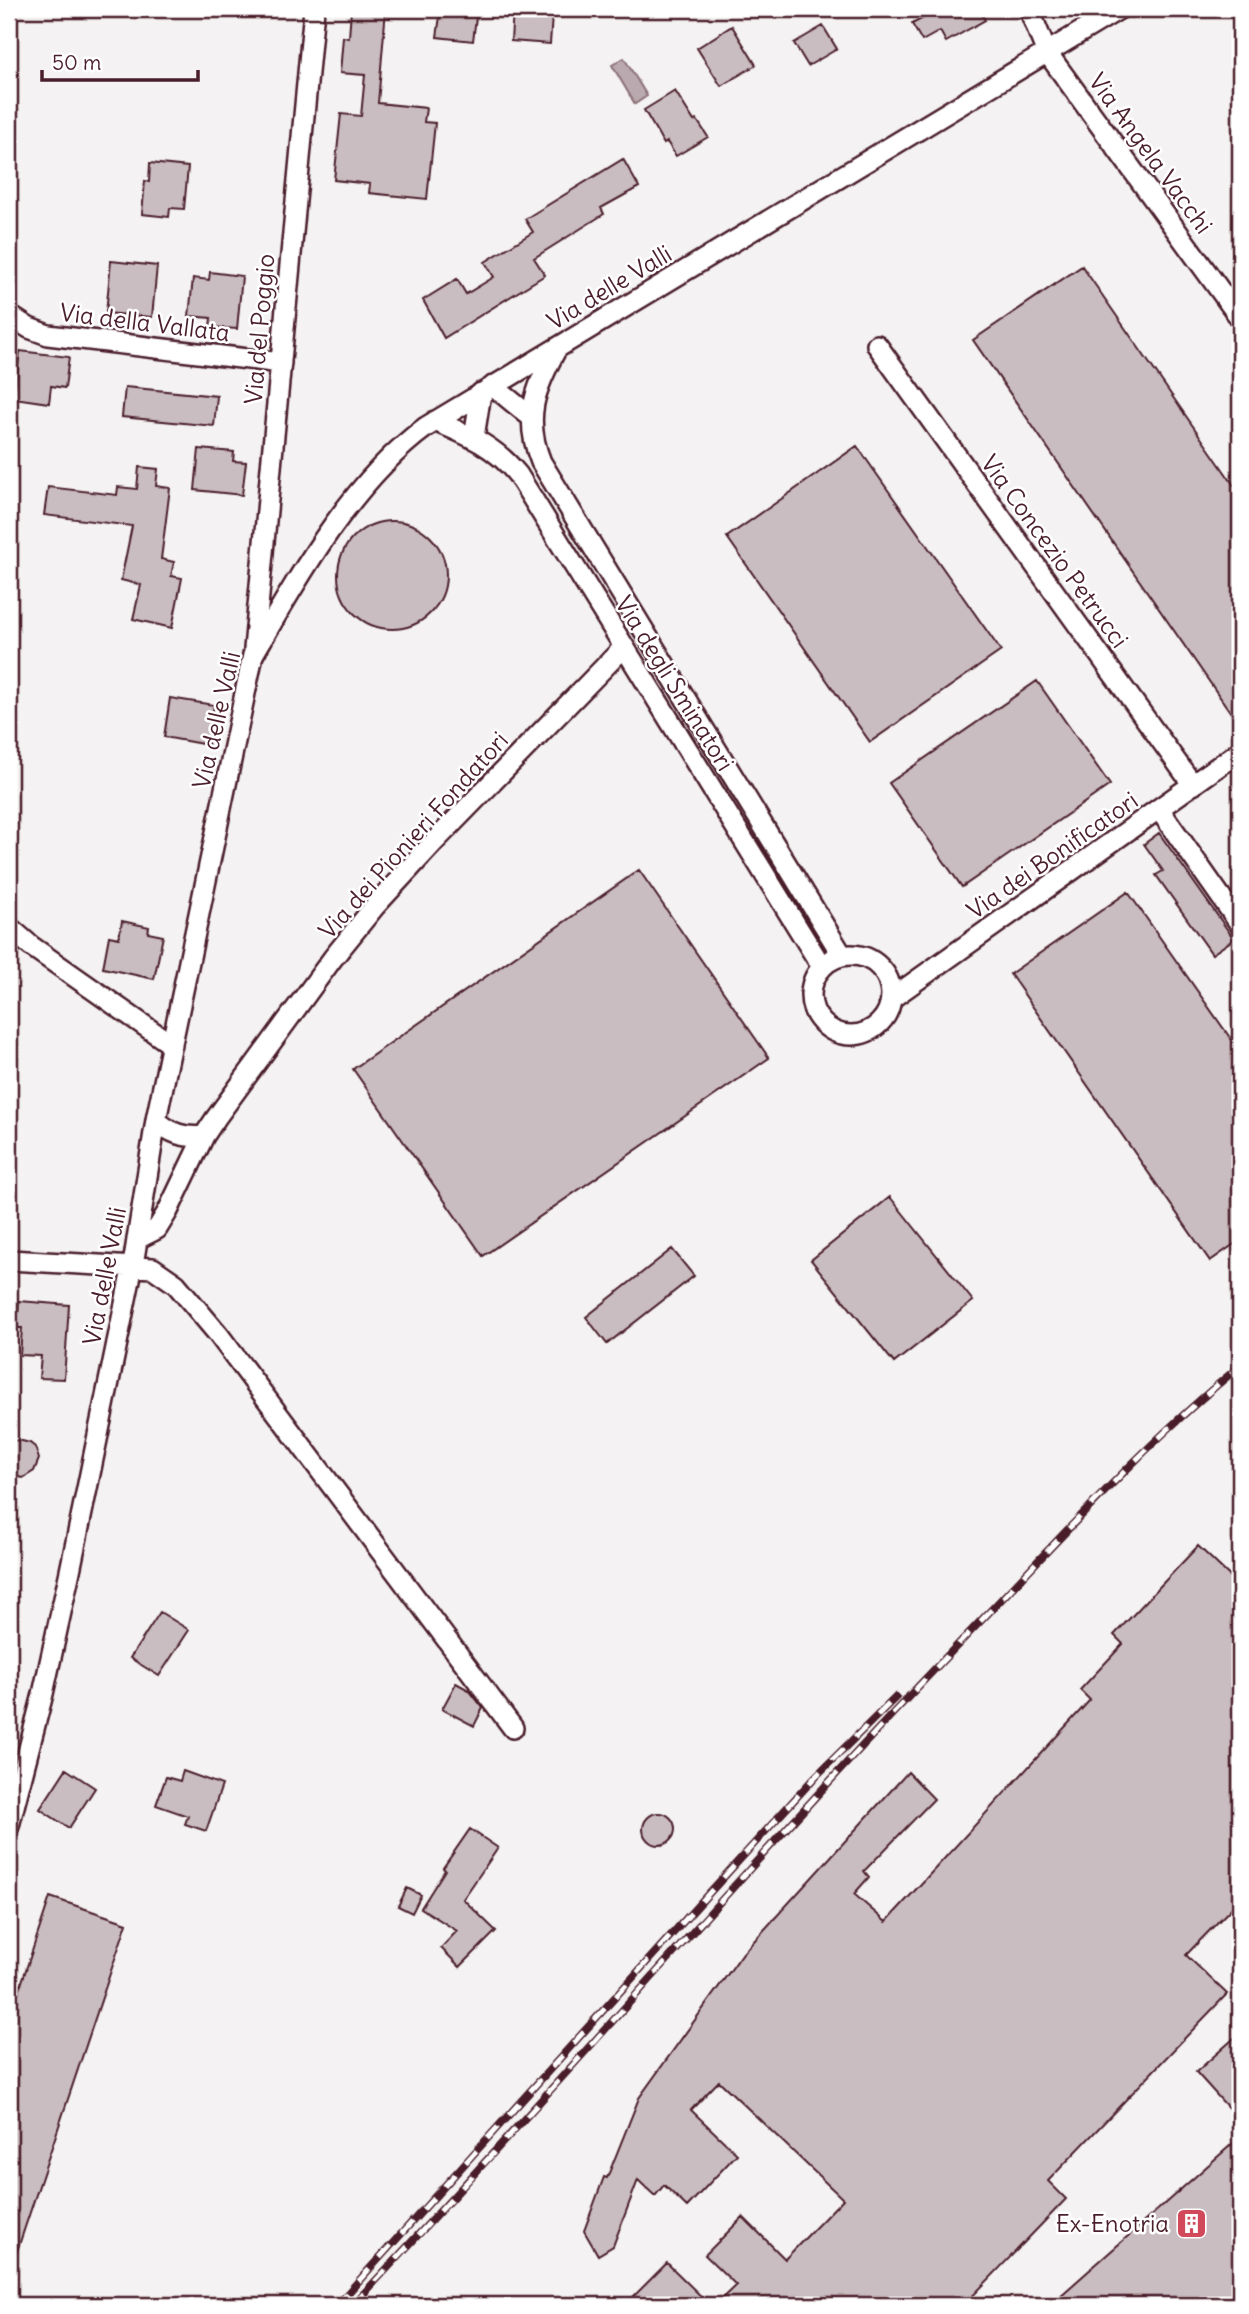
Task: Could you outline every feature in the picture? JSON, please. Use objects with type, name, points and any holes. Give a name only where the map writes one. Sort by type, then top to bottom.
[{"type":"street","name":"Via del Poggio","points":[[253,655],[314,9]]},
{"type":"street","name":"Via Angela Vacchi","points":[[1029,9],[1046,51],[1240,318]]},
{"type":"street","name":"Via delle Valli","points":[[9,1826],[54,1647],[133,1265],[156,1120],[253,655],[303,572],[354,500],[406,443],[435,421],[1119,9]]},
{"type":"street","name":"Via della Vallata","points":[[9,315],[29,328],[48,335],[281,363]]},
{"type":"street","name":"Via Concezio Petrucci","points":[[877,345],[1193,785]]},
{"type":"street","name":"Via degli Sminatori","points":[[557,347],[539,382],[531,417],[534,443],[544,468],[842,955]]},
{"type":"street","points":[[474,437],[487,390],[531,417]]},
{"type":"street","name":"Via degli Sminatori","points":[[435,421],[474,437],[502,457],[518,475],[822,967]]},
{"type":"street","name":"Via dei Pionieri Fondatori","points":[[137,1239],[157,1229],[204,1136],[333,958],[375,906],[624,647]]},
{"type":"street","name":"Via dei Bonificatori","points":[[892,998],[1240,751]]},
{"type":"street","points":[[1159,809],[1240,924]]},
{"type":"street","points":[[9,927],[31,946],[172,1045]]},
{"type":"street","points":[[855,954],[878,964],[891,985],[892,998],[881,1023],[869,1031],[855,1035],[842,1034],[829,1028],[819,1019],[812,1006],[814,978],[831,959],[842,955],[855,954]]},
{"type":"street","points":[[156,1120],[176,1134],[192,1138],[204,1136]]},
{"type":"street","points":[[9,1261],[133,1265],[153,1268],[176,1284],[191,1300],[513,1728]]},
{"type":"shaded area","points":[[624,58],[647,96],[635,104],[612,65]]},
{"type":"building","points":[[351,9],[386,9],[378,103],[426,108],[424,122],[435,123],[427,199],[369,193],[370,184],[334,180],[341,114],[361,116],[365,75],[340,73],[343,37],[349,38]]},
{"type":"building","points":[[441,9],[477,9],[473,41],[437,37]]},
{"type":"building","points":[[513,9],[535,9],[535,14],[552,15],[550,44],[511,41]]},
{"type":"building","points":[[940,9],[979,9],[985,20],[946,42],[940,31],[922,41],[912,24]]},
{"type":"building","points":[[732,26],[756,65],[721,86],[697,48]]},
{"type":"building","points":[[823,26],[837,49],[808,66],[794,43]]},
{"type":"building","points":[[675,91],[708,137],[676,156],[667,142],[664,144],[644,110]]},
{"type":"building","points":[[623,159],[639,187],[601,208],[604,214],[534,258],[545,275],[444,338],[423,300],[457,279],[466,294],[494,277],[485,262],[533,232],[525,219]]},
{"type":"building","points":[[150,163],[188,167],[184,209],[170,208],[169,217],[142,214],[145,181],[149,182]]},
{"type":"building","points":[[111,261],[157,266],[152,317],[106,313]]},
{"type":"building","points":[[1082,266],[1240,494],[1240,726],[973,340]]},
{"type":"building","points":[[210,272],[242,276],[237,329],[210,327],[211,318],[189,316],[193,278],[209,280]]},
{"type":"building","points":[[20,351],[69,357],[65,388],[51,386],[49,403],[14,398]]},
{"type":"building","points":[[125,387],[217,396],[214,426],[122,417]]},
{"type":"building","points":[[857,446],[1001,651],[870,742],[727,537]]},
{"type":"building","points":[[199,449],[234,452],[233,461],[246,462],[242,495],[195,490]]},
{"type":"building","points":[[139,467],[158,469],[156,486],[170,488],[161,559],[174,562],[171,576],[182,578],[172,628],[133,619],[141,585],[121,580],[132,526],[44,515],[48,487],[117,495],[118,487],[137,489]]},
{"type":"building","points":[[392,521],[413,525],[430,537],[442,554],[446,575],[442,596],[430,613],[413,625],[392,629],[371,625],[354,613],[342,596],[338,575],[342,554],[354,537],[371,525]]},
{"type":"building","points":[[1037,681],[1110,785],[962,887],[889,783]]},
{"type":"building","points":[[170,698],[214,705],[208,745],[164,737]]},
{"type":"building","points":[[1159,833],[1234,939],[1212,954],[1156,875],[1163,871],[1144,844]]},
{"type":"building","points":[[639,870],[769,1058],[483,1256],[353,1069]]},
{"type":"building","points":[[1128,892],[1240,1052],[1240,1240],[1210,1261],[1010,974]]},
{"type":"building","points":[[122,921],[149,927],[148,933],[163,936],[154,979],[103,968],[109,936],[119,938]]},
{"type":"building","points":[[890,1197],[973,1301],[894,1363],[811,1260]]},
{"type":"building","points":[[672,1249],[694,1276],[607,1344],[586,1317]]},
{"type":"building","points":[[19,1301],[69,1305],[64,1379],[39,1378],[41,1356],[20,1355],[22,1328],[17,1328]]},
{"type":"building","points":[[18,1440],[35,1447],[39,1459],[34,1471],[23,1478],[9,1475],[9,1442]]},
{"type":"building","points":[[1198,1546],[1240,1586],[1240,1899],[1186,1955],[1227,1994],[1048,2181],[1066,2199],[964,2305],[715,2305],[736,2285],[705,2255],[743,2217],[785,2259],[843,2199],[719,2081],[691,2110],[737,2154],[687,2207],[664,2185],[655,2196],[638,2180],[613,2246],[598,2255],[584,2231],[604,2177],[607,2178],[639,2098],[743,1953],[908,1772],[934,1799],[864,1871],[869,1877],[854,1894],[886,1922],[1090,1700],[1080,1690],[1123,1644],[1114,1635]]},
{"type":"building","points":[[160,1612],[189,1630],[159,1676],[130,1658]]},
{"type":"building","points":[[456,1683],[469,1690],[483,1708],[474,1726],[442,1709]]},
{"type":"building","points":[[66,1769],[95,1788],[69,1828],[40,1809]]},
{"type":"building","points":[[183,1771],[222,1785],[206,1831],[185,1824],[188,1816],[156,1805],[166,1777],[180,1781]]},
{"type":"building","points":[[659,1813],[670,1818],[675,1829],[670,1840],[659,1845],[648,1840],[643,1829],[648,1818]]},
{"type":"building","points":[[470,1829],[498,1848],[463,1899],[496,1931],[460,1967],[441,1948],[457,1931],[421,1908],[445,1870],[443,1868]]},
{"type":"building","points":[[407,1888],[421,1895],[412,1913],[398,1906]]},
{"type":"building","points":[[50,1897],[127,1923],[12,2266],[9,2266],[9,2021]]},
{"type":"building","points":[[1240,2033],[1240,2121],[1196,2072]]},
{"type":"building","name":"Ex-Enotria","points":[[1240,2137],[1240,2305],[1050,2305]]},
{"type":"building","points":[[667,2263],[710,2305],[625,2305]]},
{"type":"railway","points":[[353,2305],[893,1713],[1069,1528],[1169,1428],[1240,1366]]},
{"type":"railway","points":[[337,2305],[815,1777],[896,1697]]},
{"type":"place","name":"Ex-Enotria","points":[[1192,2223]]}]
